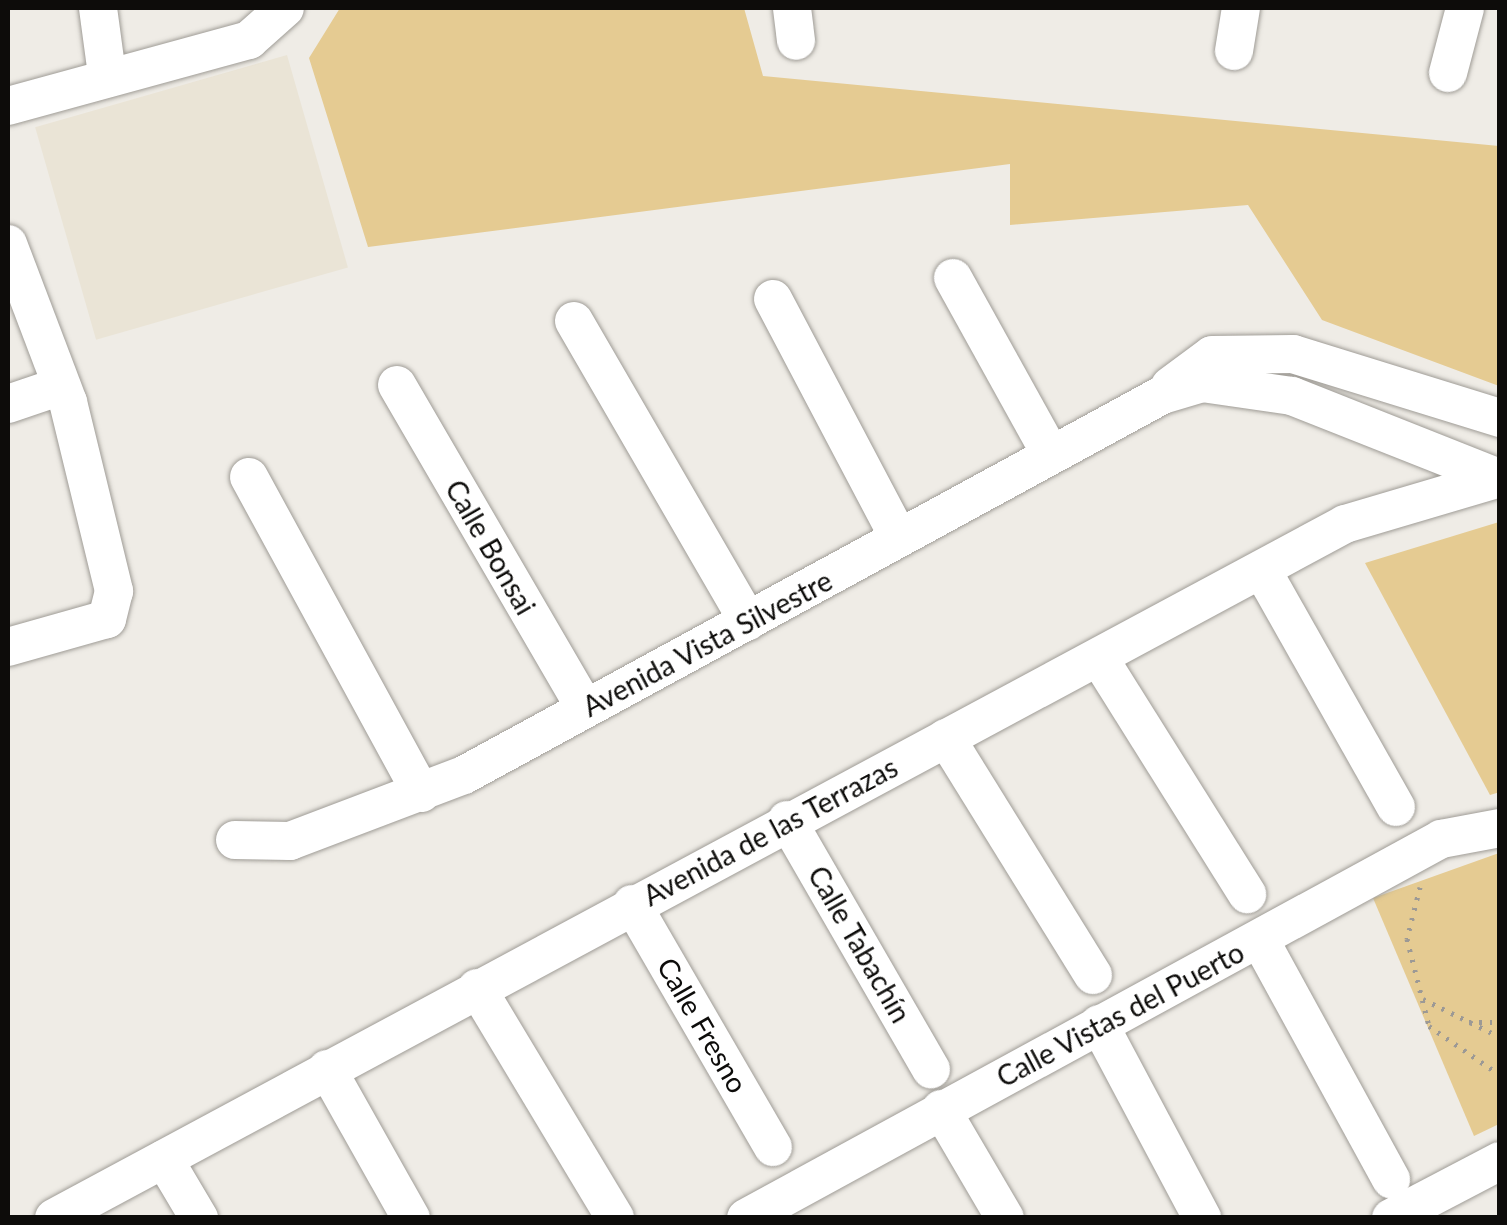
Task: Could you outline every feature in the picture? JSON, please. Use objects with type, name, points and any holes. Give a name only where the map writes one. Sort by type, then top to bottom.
[{"type":"street","points":[[98,8],[107,76]]},
{"type":"street","points":[[1234,51],[1241,8]]},
{"type":"street","points":[[1448,74],[1465,8]]},
{"type":"street","points":[[8,106],[274,21]]},
{"type":"street","points":[[8,244],[61,386],[113,606],[107,619],[8,647]]},
{"type":"street","points":[[953,278],[1051,455]]},
{"type":"street","points":[[773,300],[899,538]]},
{"type":"street","points":[[574,321],[748,621]]},
{"type":"street","name":"Avenida Vista Silvestre","points":[[235,840],[290,841],[421,793],[748,621],[1162,395],[1212,355],[1293,354],[1500,418]]},
{"type":"street","name":"Avenida Vista Silvestre","points":[[1162,395],[1241,382],[1499,478]]},
{"type":"street","name":"Calle Bonsai","points":[[397,385],[585,708]]},
{"type":"street","points":[[8,404],[61,386]]},
{"type":"street","points":[[249,477],[421,793]]},
{"type":"street","name":"Avenida de las Terrazas","points":[[54,1218],[788,820],[1263,572],[1345,524],[1499,478]]},
{"type":"street","points":[[1263,572],[1396,807]]},
{"type":"street","points":[[1099,658],[1246,894]]},
{"type":"street","points":[[946,738],[1093,975]]},
{"type":"street","name":"Calle Tabachín","points":[[788,820],[932,1069]]},
{"type":"street","name":"Calle Vistas del Puerto","points":[[746,1218],[794,1206],[941,1109],[1442,839],[1500,828]]},
{"type":"street","name":"Calle Fresno","points":[[632,904],[774,1148]]},
{"type":"street","points":[[1260,940],[1391,1178]]},
{"type":"street","points":[[476,988],[614,1218]]},
{"type":"street","points":[[1099,1024],[1202,1218]]},
{"type":"street","points":[[327,1068],[411,1218]]},
{"type":"street","points":[[941,1109],[1005,1218]]},
{"type":"street","points":[[164,1159],[199,1218]]},
{"type":"street","points":[[1390,1218],[1500,1161]]},
{"type":"path","points":[[1442,839],[1408,924],[1421,997],[1430,1026],[1500,1075]]},
{"type":"path","points":[[1421,997],[1500,1037]]},
{"type":"path","points":[[1466,1022],[1500,1022]]},
{"type":"shaded area","points":[[340,8],[744,8],[763,76],[1499,146],[1499,386],[1322,320],[1248,205],[1010,225],[1010,164],[368,247],[309,58]]},
{"type":"shaded area","points":[[287,55],[348,267],[96,340],[35,127]]},
{"type":"shaded area","points":[[1499,522],[1500,792],[1490,795],[1365,563]]},
{"type":"shaded area","points":[[1499,853],[1499,1124],[1474,1136],[1373,898]]}]
